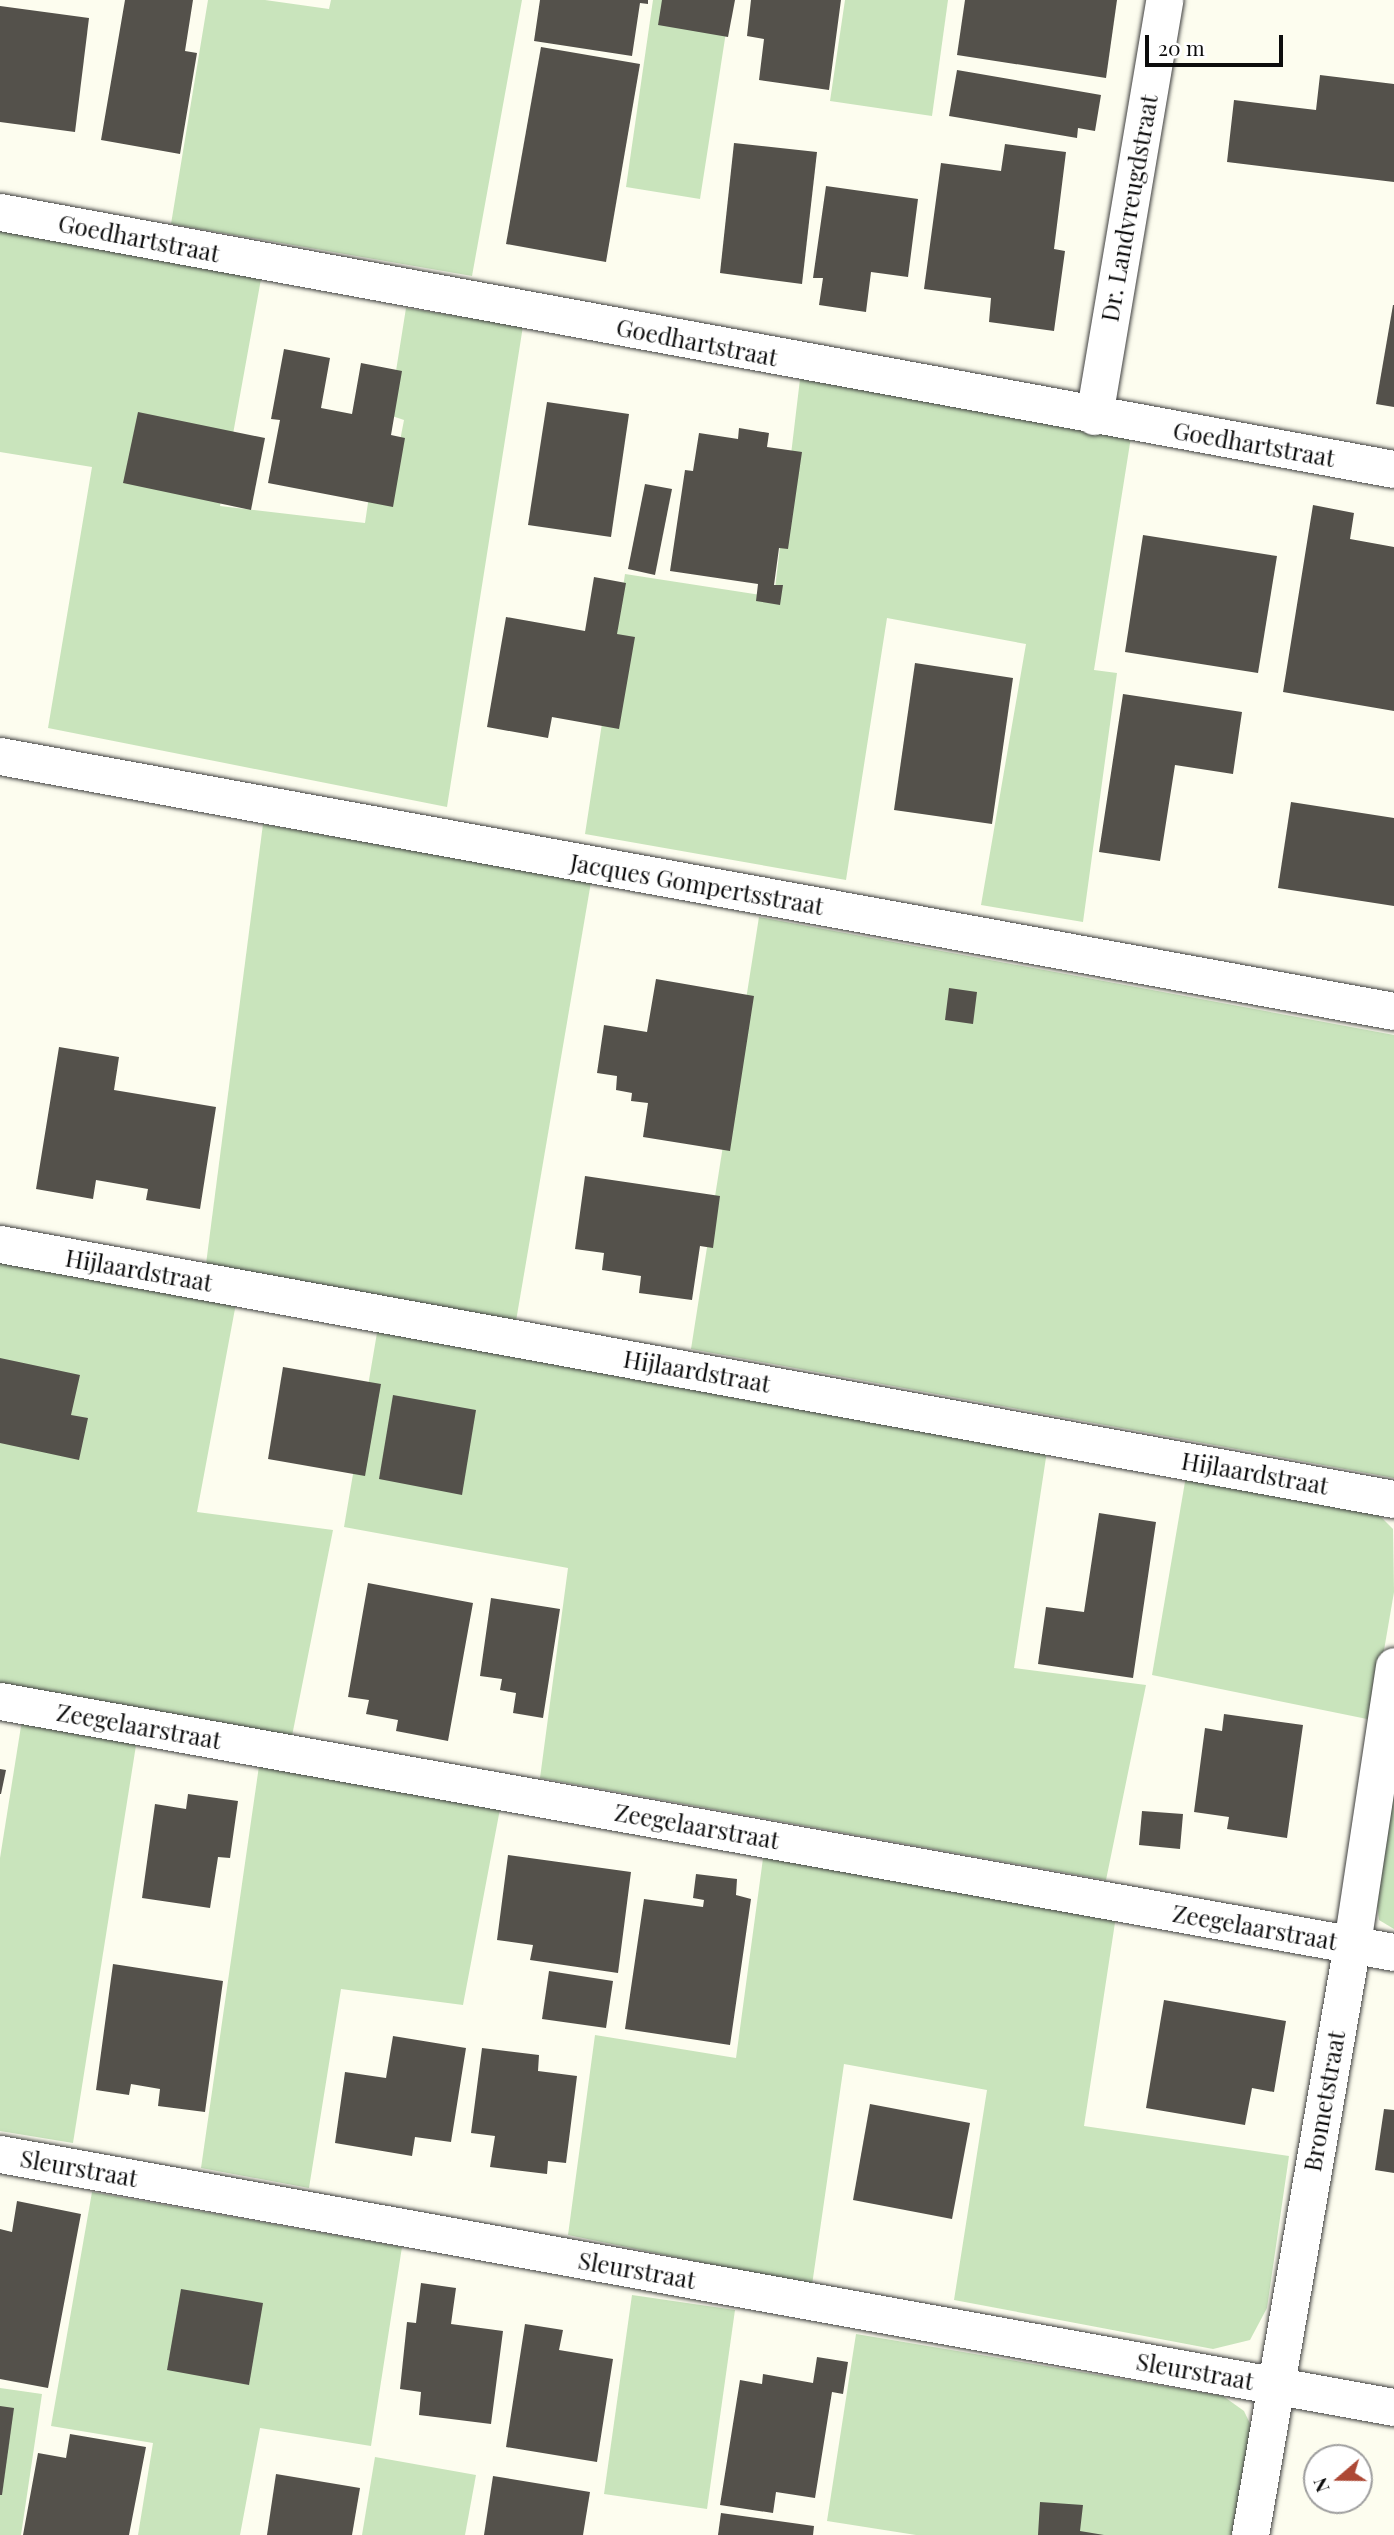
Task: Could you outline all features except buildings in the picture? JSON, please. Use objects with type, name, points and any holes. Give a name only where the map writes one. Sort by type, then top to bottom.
[{"type":"street","name":"Dr. Landvreugdstraat","points":[[1094,416],[1164,0]]},
{"type":"street","name":"Goedhartstraat","points":[[0,212],[1094,416],[1394,469]]},
{"type":"street","name":"Jacques Gompertsstraat","points":[[0,756],[1394,1012]]},
{"type":"street","name":"Hijlaardstraat","points":[[0,1244],[1394,1499]]},
{"type":"street","name":"Brometstraat","points":[[1250,2535],[1273,2385],[1352,1944],[1394,1666]]},
{"type":"street","name":"Zeegelaarstraat","points":[[0,1701],[1394,1952]]},
{"type":"street","name":"Sleurstraat","points":[[0,2154],[1394,2407]]},
{"type":"green space","points":[[208,0],[265,0],[329,9],[331,0],[522,0],[472,276],[171,224]]},
{"type":"green space","points":[[653,0],[731,0],[700,199],[626,187]]},
{"type":"green space","points":[[845,0],[948,0],[932,116],[830,101]]},
{"type":"green space","points":[[0,231],[261,279],[220,506],[365,523],[369,496],[389,498],[404,420],[389,415],[406,308],[523,326],[447,807],[48,728],[92,467],[0,452]]},
{"type":"green space","points":[[800,379],[1131,437],[1094,670],[1117,673],[1083,922],[981,905],[1026,644],[887,618],[846,880],[585,834],[625,574],[774,597]]},
{"type":"green space","points":[[263,824],[591,882],[516,1321],[206,1264]]},
{"type":"green space","points":[[759,917],[1394,1035],[1394,1478],[691,1349]]},
{"type":"green space","points":[[0,1257],[237,1298],[197,1512],[333,1530],[292,1736],[0,1684]]},
{"type":"green space","points":[[378,1327],[1047,1451],[1014,1668],[1146,1685],[1106,1880],[540,1778],[568,1568],[344,1527]]},
{"type":"green space","points":[[1186,1476],[1374,1510],[1393,1529],[1394,1592],[1372,1720],[1152,1675]]},
{"type":"green space","points":[[22,1720],[137,1739],[73,2143],[0,2131],[0,1858]]},
{"type":"green space","points":[[259,1766],[500,1809],[463,2005],[341,1989],[309,2188],[201,2168]]},
{"type":"green space","points":[[1394,1787],[1394,1929],[1379,1920],[1376,1894]]},
{"type":"green space","points":[[764,1851],[1116,1916],[1084,2126],[1289,2156],[1267,2308],[1250,2340],[1213,2349],[954,2300],[987,2090],[844,2064],[812,2285],[568,2235],[595,2035],[736,2058]]},
{"type":"green space","points":[[92,2192],[402,2247],[371,2446],[260,2428],[240,2535],[138,2535],[153,2443],[51,2426]]},
{"type":"green space","points":[[632,2295],[735,2310],[707,2509],[604,2494]]},
{"type":"green space","points":[[856,2334],[1223,2396],[1244,2411],[1256,2436],[1239,2535],[916,2535],[827,2521]]},
{"type":"green space","points":[[0,2388],[42,2394],[21,2535],[0,2535]]},
{"type":"green space","points":[[375,2457],[476,2475],[465,2535],[362,2535]]}]
